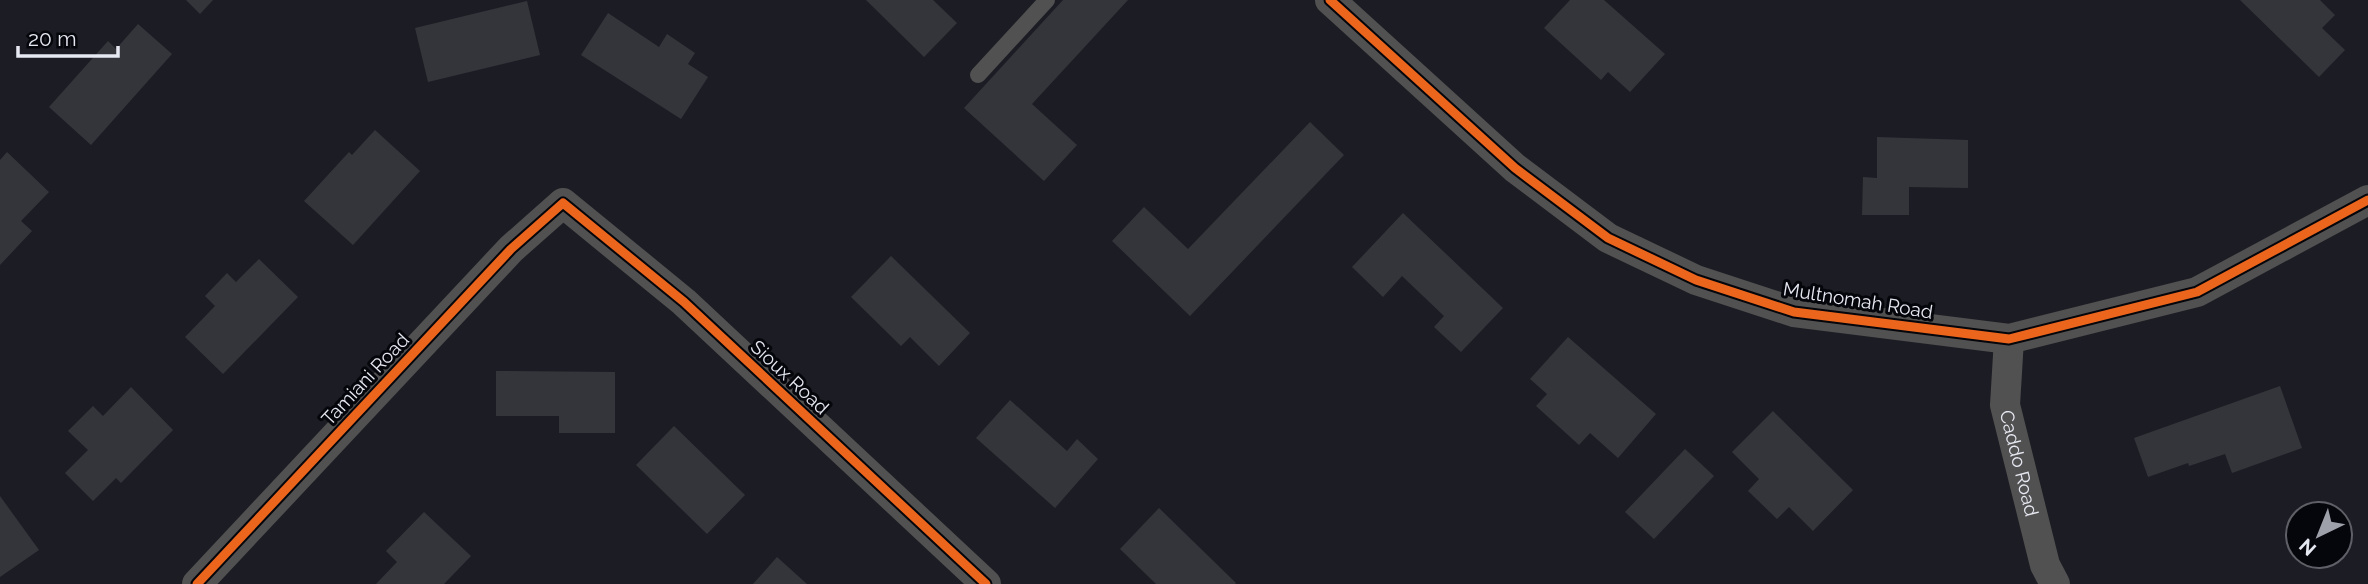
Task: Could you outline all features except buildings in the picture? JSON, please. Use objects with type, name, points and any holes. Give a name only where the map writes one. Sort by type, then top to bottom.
[{"type":"street","name":"Multnomah Road","points":[[1330,0],[1515,168],[1608,238],[1696,280],[1794,312],[2009,339],[2197,292],[2368,200]]},
{"type":"street","name":"Tamiani Road","points":[[197,584],[511,249],[563,203]]},
{"type":"street","name":"Sioux Road","points":[[563,203],[684,302],[986,584]]},
{"type":"street","name":"Caddo Road","points":[[2009,339],[2005,405],[2045,565],[2055,584]]},
{"type":"lane","points":[[978,75],[1047,0]]},
{"type":"cycle path","points":[[1330,0],[1515,168],[1608,238],[1696,280],[1794,312],[2009,339],[2197,292],[2368,200]]},
{"type":"cycle path","points":[[197,584],[511,249],[563,203],[684,302],[986,584]]}]
